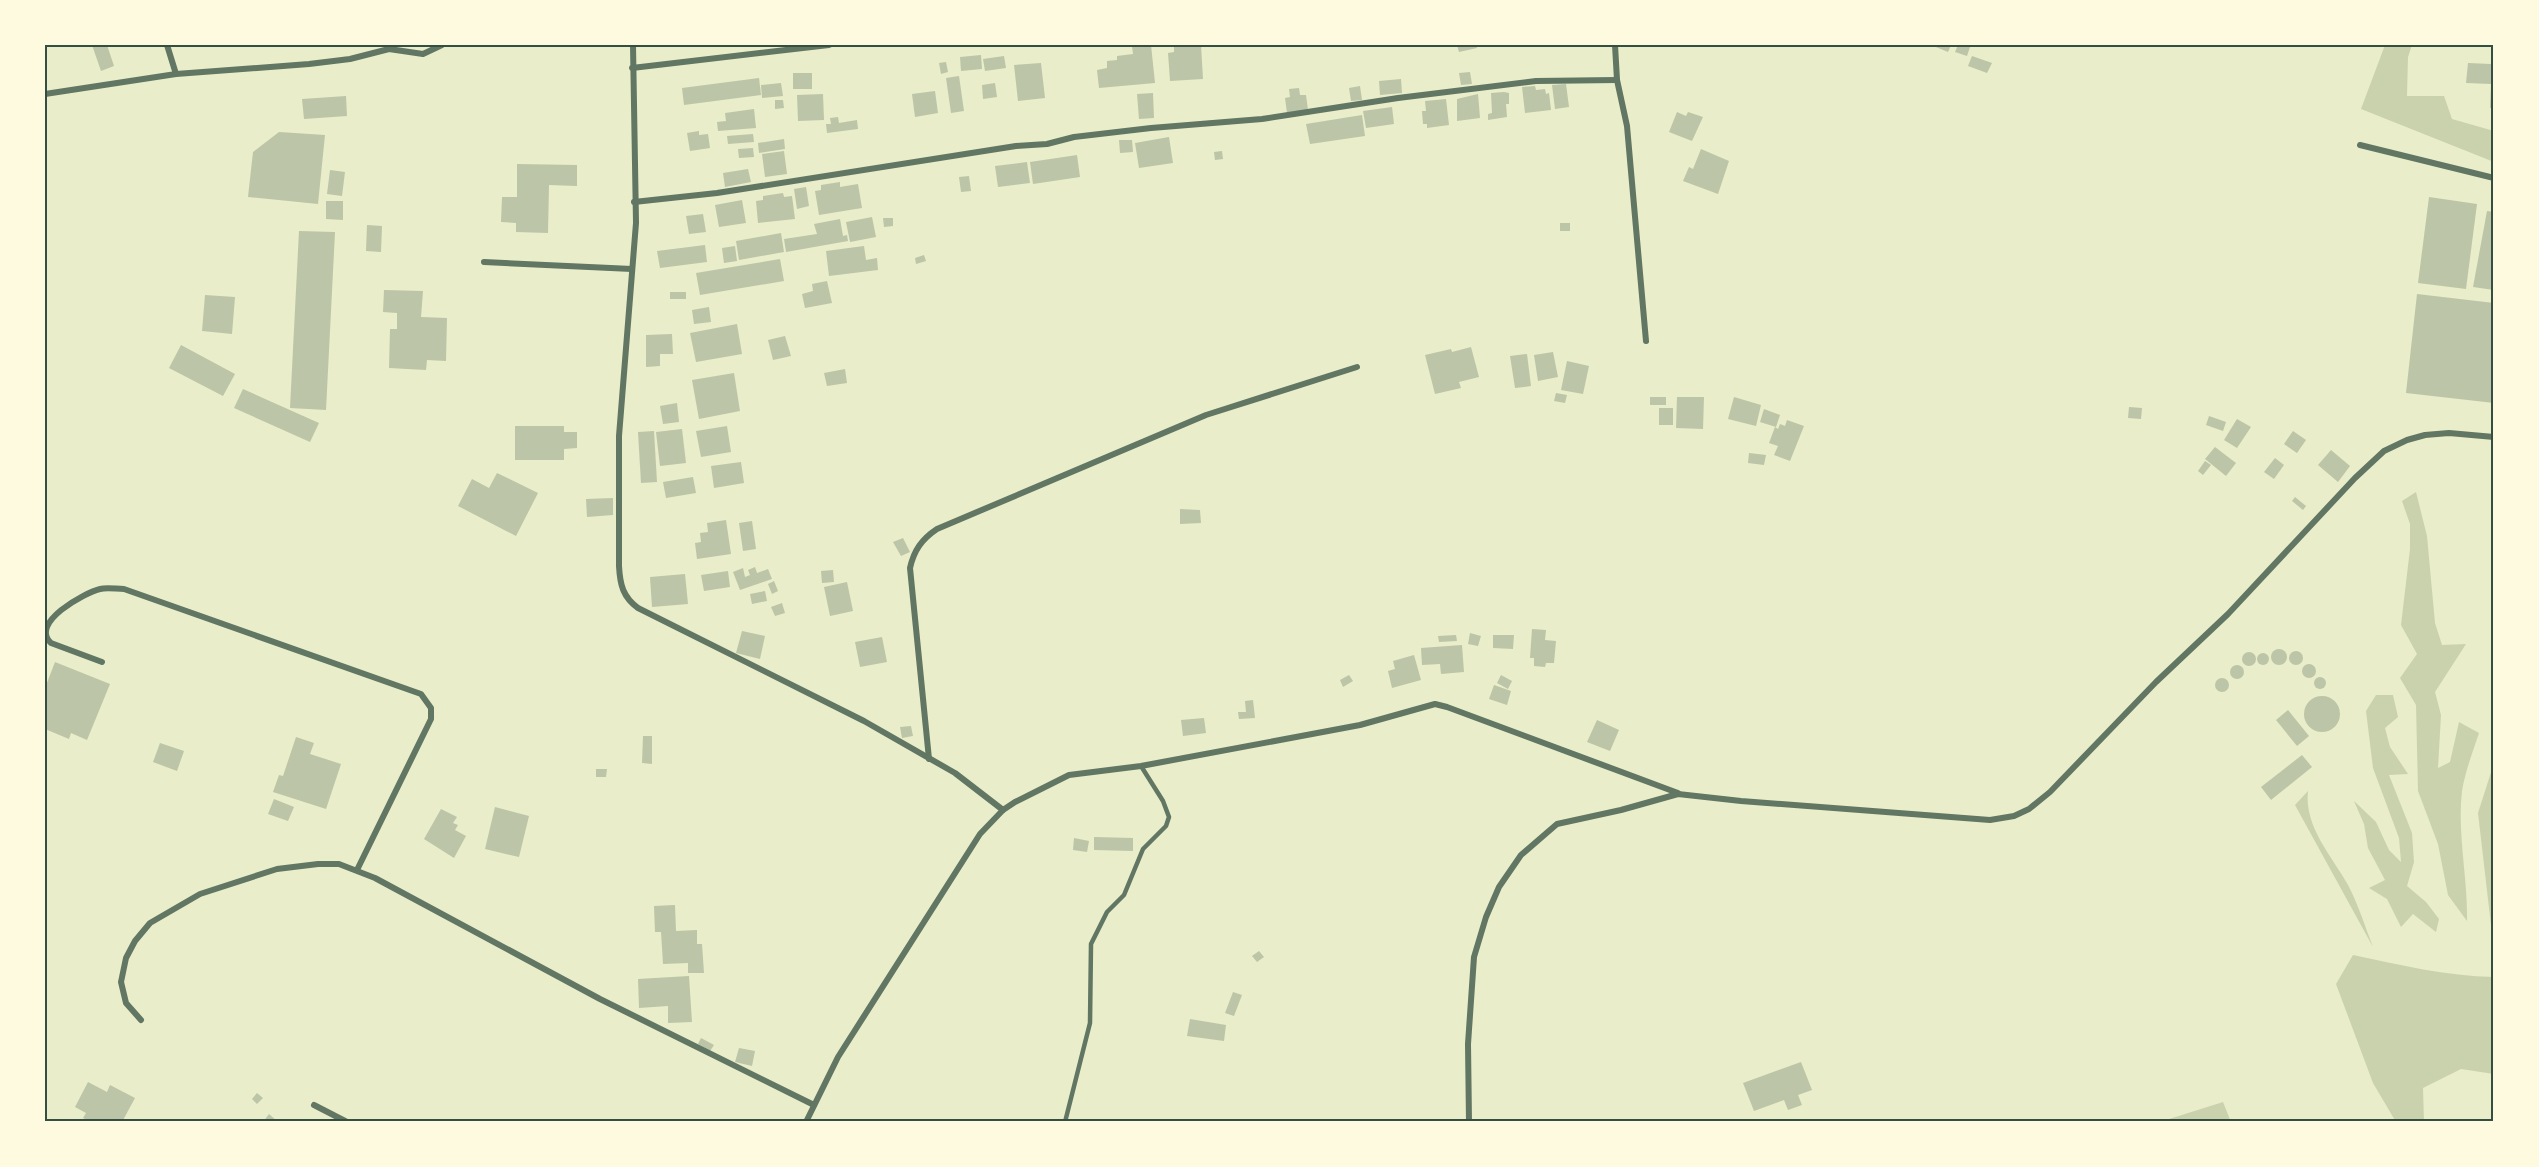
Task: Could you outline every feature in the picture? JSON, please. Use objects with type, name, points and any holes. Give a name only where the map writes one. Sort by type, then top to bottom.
[{"type":"street","points":[[167,45],[176,74]]},
{"type":"street","points":[[45,94],[176,74],[309,64],[350,58],[389,47],[423,54],[442,45]]},
{"type":"street","points":[[633,45],[636,223],[619,436],[619,567],[621,587],[626,599],[638,608],[864,722],[955,773],[1003,810]]},
{"type":"street","points":[[633,68],[828,45]]},
{"type":"street","points":[[1615,45],[1617,80],[1627,126],[1646,341]]},
{"type":"street","points":[[634,202],[717,193],[1016,146],[1047,144],[1074,137],[1262,119],[1398,98],[1536,81],[1617,80]]},
{"type":"street","points":[[2360,145],[2494,178]]},
{"type":"street","points":[[484,262],[633,268]]},
{"type":"street","points":[[929,759],[910,568],[915,551],[927,536],[937,529],[1206,415],[1358,366]]},
{"type":"street","points":[[806,1122],[838,1057],[980,834],[1003,810],[1070,775],[1141,766],[1360,724],[1435,704],[1678,794],[1990,820],[2014,816],[2029,809],[2050,792],[2156,682],[2228,614],[2355,478],[2384,451],[2407,440],[2425,435],[2450,433],[2494,437]]},
{"type":"street","points":[[102,662],[51,643],[46,638],[45,632],[54,617],[83,594],[103,588],[124,589],[421,694],[430,708],[430,719],[357,870]]},
{"type":"street","points":[[1469,1122],[1468,1044],[1474,957],[1486,917],[1499,887],[1521,855],[1557,824],[1621,810],[1678,794]]},
{"type":"street","points":[[141,1020],[126,1003],[121,982],[126,958],[135,941],[150,923],[200,894],[277,869],[329,863],[357,870],[600,999],[814,1105]]},
{"type":"street","points":[[314,1105],[347,1122]]},
{"type":"lane","points":[[1065,1122],[1090,1023],[1091,944],[1107,912],[1124,895],[1143,849],[1166,826],[1169,817],[1163,801],[1141,766]]},
{"type":"green space","points":[[2385,45],[2412,45],[2408,57],[2407,96],[2444,96],[2452,119],[2494,131],[2494,162],[2361,109]]},
{"type":"green space","points":[[2416,492],[2427,536],[2435,623],[2442,645],[2466,644],[2435,692],[2441,715],[2438,768],[2450,762],[2459,722],[2479,733],[2462,791],[2462,840],[2467,921],[2448,895],[2438,844],[2418,791],[2416,705],[2400,678],[2417,654],[2401,625],[2410,549],[2410,524],[2402,501]]},
{"type":"green space","points":[[2376,695],[2393,695],[2398,717],[2385,728],[2390,747],[2408,774],[2389,775],[2412,833],[2414,862],[2407,886],[2426,902],[2439,919],[2436,932],[2413,914],[2401,927],[2387,899],[2369,888],[2385,880],[2368,848],[2364,824],[2354,801],[2376,822],[2389,850],[2401,862],[2399,838],[2373,768],[2366,711]]},
{"type":"green space","points":[[2494,763],[2494,926],[2491,925],[2478,813]]},
{"type":"green space","points":[[2308,791],[2310,817],[2315,829],[2352,892],[2373,947],[2295,805]]},
{"type":"green space","points":[[2353,955],[2441,972],[2494,977],[2494,1074],[2461,1069],[2423,1088],[2424,1122],[2396,1122],[2373,1083],[2336,984]]},
{"type":"green space","points":[[2223,1102],[2231,1122],[2166,1122],[2166,1120]]},
{"type":"building","points":[[92,45],[107,45],[114,66],[101,71]]},
{"type":"building","points":[[1151,45],[1155,83],[1099,88],[1097,70],[1107,68],[1107,61],[1117,60],[1117,56],[1133,54],[1132,46]]},
{"type":"building","points":[[1174,45],[1201,45],[1203,79],[1170,81],[1168,53],[1174,52]]},
{"type":"building","points":[[1457,45],[1476,45],[1477,48],[1459,52]]},
{"type":"building","points":[[1931,45],[1951,45],[1948,52]]},
{"type":"building","points":[[1958,45],[1970,47],[1967,56],[1955,52]]},
{"type":"building","points":[[2492,47],[2494,47],[2494,108],[2490,108],[2491,84],[2466,83],[2468,63],[2491,64]]},
{"type":"building","points":[[981,55],[982,69],[961,71],[960,57]]},
{"type":"building","points":[[1004,56],[1006,68],[985,71],[983,59]]},
{"type":"building","points":[[1972,56],[1992,63],[1987,73],[1968,66]]},
{"type":"building","points":[[946,62],[948,72],[941,74],[939,63]]},
{"type":"building","points":[[1041,63],[1045,98],[1018,101],[1014,65]]},
{"type":"building","points":[[1470,72],[1472,84],[1461,85],[1459,73]]},
{"type":"building","points":[[793,73],[812,73],[812,89],[793,89]]},
{"type":"building","points":[[959,76],[964,111],[951,113],[946,78]]},
{"type":"building","points":[[759,78],[761,95],[684,105],[682,88]]},
{"type":"building","points":[[1401,79],[1402,93],[1380,95],[1379,81]]},
{"type":"building","points":[[781,83],[783,96],[762,98],[761,85]]},
{"type":"building","points":[[995,83],[997,97],[983,99],[982,85]]},
{"type":"building","points":[[1566,84],[1569,107],[1555,109],[1552,85]]},
{"type":"building","points":[[1360,86],[1362,100],[1351,101],[1349,88]]},
{"type":"building","points":[[1535,86],[1536,90],[1545,89],[1546,94],[1549,93],[1551,110],[1525,113],[1522,87]]},
{"type":"building","points":[[1299,88],[1300,95],[1306,95],[1308,110],[1287,113],[1285,98],[1290,97],[1289,89]]},
{"type":"building","points":[[935,91],[938,113],[915,117],[912,94]]},
{"type":"building","points":[[1153,93],[1154,118],[1139,119],[1137,94]]},
{"type":"building","points":[[1491,93],[1509,93],[1509,104],[1506,104],[1507,117],[1488,120],[1488,114],[1492,113]]},
{"type":"building","points":[[823,94],[824,120],[798,121],[797,95]]},
{"type":"building","points":[[1478,94],[1480,118],[1457,121],[1457,99]]},
{"type":"building","points":[[346,96],[347,116],[304,119],[302,99]]},
{"type":"building","points":[[1446,99],[1449,125],[1427,128],[1427,124],[1423,124],[1422,111],[1426,111],[1425,101]]},
{"type":"building","points":[[775,100],[783,100],[784,108],[775,109]]},
{"type":"building","points":[[1392,107],[1394,124],[1366,128],[1363,111]]},
{"type":"building","points":[[754,109],[756,128],[718,131],[717,122],[726,121],[725,113]]},
{"type":"building","points":[[1677,112],[1686,116],[1688,112],[1703,117],[1692,141],[1669,132]]},
{"type":"building","points":[[1362,115],[1365,136],[1310,144],[1306,124]]},
{"type":"building","points":[[838,117],[839,123],[857,120],[858,129],[827,133],[826,124],[831,124],[830,118]]},
{"type":"building","points":[[699,131],[699,135],[708,134],[710,148],[690,151],[687,133]]},
{"type":"building","points":[[279,132],[325,135],[318,204],[248,197],[253,152]]},
{"type":"building","points":[[753,134],[754,142],[728,144],[727,136]]},
{"type":"building","points":[[1169,137],[1173,163],[1139,168],[1135,143]]},
{"type":"building","points":[[784,139],[785,149],[759,153],[758,143]]},
{"type":"building","points":[[1119,140],[1132,140],[1133,152],[1120,153]]},
{"type":"building","points":[[753,148],[754,157],[739,158],[738,149]]},
{"type":"building","points":[[1701,149],[1729,161],[1718,194],[1683,181],[1689,167],[1693,169]]},
{"type":"building","points":[[784,151],[787,174],[765,177],[762,154]]},
{"type":"building","points":[[1222,151],[1223,159],[1215,160],[1214,152]]},
{"type":"building","points":[[1077,155],[1080,177],[1033,184],[1030,162]]},
{"type":"building","points":[[1027,162],[1030,183],[998,187],[995,166]]},
{"type":"building","points":[[517,164],[577,165],[577,186],[549,185],[548,233],[516,232],[516,223],[501,222],[502,197],[517,197]]},
{"type":"building","points":[[748,169],[751,182],[725,187],[723,173]]},
{"type":"building","points":[[330,170],[345,172],[342,196],[327,194]]},
{"type":"building","points":[[969,176],[971,191],[961,192],[959,177]]},
{"type":"building","points":[[840,182],[840,187],[858,184],[862,208],[819,215],[815,191],[821,190],[821,185]]},
{"type":"building","points":[[806,187],[809,206],[797,209],[794,189]]},
{"type":"building","points":[[783,193],[784,197],[792,196],[795,219],[758,223],[756,201],[763,200],[763,196]]},
{"type":"building","points":[[2429,197],[2477,204],[2466,289],[2418,283]]},
{"type":"building","points":[[742,200],[746,223],[719,227],[715,205]]},
{"type":"building","points":[[326,201],[343,201],[343,220],[326,219]]},
{"type":"building","points":[[2487,211],[2494,212],[2494,290],[2473,287]]},
{"type":"building","points":[[703,214],[706,232],[689,234],[686,216]]},
{"type":"building","points":[[872,217],[876,237],[850,242],[846,222]]},
{"type":"building","points":[[883,218],[893,218],[893,226],[884,227]]},
{"type":"building","points":[[840,219],[843,236],[847,235],[848,241],[786,252],[784,239],[817,234],[814,224]]},
{"type":"building","points":[[1560,223],[1570,223],[1570,231],[1560,231]]},
{"type":"building","points":[[367,225],[382,226],[381,252],[366,251]]},
{"type":"building","points":[[299,231],[335,232],[326,410],[290,408]]},
{"type":"building","points":[[781,233],[784,252],[739,260],[736,241]]},
{"type":"building","points":[[705,245],[707,262],[660,268],[657,251]]},
{"type":"building","points":[[735,246],[737,261],[724,263],[722,248]]},
{"type":"building","points":[[864,246],[866,260],[877,258],[878,270],[829,276],[826,251]]},
{"type":"building","points":[[924,255],[926,261],[916,264],[915,258]]},
{"type":"building","points":[[780,259],[784,281],[700,295],[696,273]]},
{"type":"building","points":[[827,281],[832,303],[805,308],[802,294],[813,291],[812,284]]},
{"type":"building","points":[[384,290],[423,291],[421,317],[447,318],[446,361],[427,360],[426,370],[389,368],[390,329],[397,329],[397,313],[383,312]]},
{"type":"building","points":[[670,292],[686,292],[686,299],[670,299]]},
{"type":"building","points":[[2417,294],[2494,303],[2494,403],[2406,393]]},
{"type":"building","points":[[205,295],[235,297],[232,334],[202,331]]},
{"type":"building","points":[[709,307],[711,322],[694,324],[692,310]]},
{"type":"building","points":[[737,324],[742,354],[696,362],[690,333]]},
{"type":"building","points":[[672,334],[673,354],[660,354],[660,366],[646,367],[646,335]]},
{"type":"building","points":[[785,336],[791,356],[773,360],[768,340]]},
{"type":"building","points":[[181,345],[235,374],[223,396],[169,368]]},
{"type":"building","points":[[1471,347],[1479,377],[1459,382],[1461,388],[1435,394],[1425,355]]},
{"type":"building","points":[[1553,352],[1558,377],[1538,381],[1534,355]]},
{"type":"building","points":[[1527,354],[1531,386],[1515,388],[1510,356]]},
{"type":"building","points":[[1567,361],[1589,366],[1583,394],[1561,390]]},
{"type":"building","points":[[845,369],[847,383],[827,386],[824,373]]},
{"type":"building","points":[[734,373],[740,411],[699,419],[692,380]]},
{"type":"building","points":[[243,389],[319,423],[310,442],[234,408]]},
{"type":"building","points":[[1556,393],[1567,395],[1565,403],[1554,401]]},
{"type":"building","points":[[1650,397],[1666,397],[1666,405],[1650,405]]},
{"type":"building","points":[[1677,397],[1704,397],[1703,429],[1676,428]]},
{"type":"building","points":[[1734,397],[1761,405],[1756,426],[1728,419]]},
{"type":"building","points":[[677,403],[679,422],[663,424],[660,406]]},
{"type":"building","points":[[2129,407],[2142,408],[2141,419],[2128,418]]},
{"type":"building","points":[[1659,408],[1673,408],[1673,425],[1659,425]]},
{"type":"building","points":[[1764,409],[1780,415],[1776,427],[1760,422]]},
{"type":"building","points":[[2209,416],[2226,422],[2223,431],[2206,425]]},
{"type":"building","points":[[2237,419],[2251,427],[2237,448],[2224,440]]},
{"type":"building","points":[[1787,420],[1804,426],[1790,461],[1774,455],[1778,446],[1769,443],[1775,427],[1778,429],[1780,424],[1785,426]]},
{"type":"building","points":[[515,426],[564,426],[564,432],[577,432],[577,448],[564,449],[564,460],[515,460]]},
{"type":"building","points":[[727,426],[731,452],[701,457],[696,431]]},
{"type":"building","points":[[682,429],[686,463],[660,466],[656,432]]},
{"type":"building","points":[[654,431],[657,482],[641,483],[638,432]]},
{"type":"building","points":[[2293,431],[2306,440],[2297,453],[2284,444]]},
{"type":"building","points":[[2215,447],[2236,463],[2226,476],[2205,459]]},
{"type":"building","points":[[2331,450],[2350,466],[2338,482],[2318,465]]},
{"type":"building","points":[[1749,453],[1766,455],[1764,465],[1748,463]]},
{"type":"building","points":[[2275,458],[2284,465],[2274,479],[2264,472]]},
{"type":"building","points":[[2205,461],[2211,465],[2203,475],[2198,471]]},
{"type":"building","points":[[741,462],[744,483],[714,488],[711,466]]},
{"type":"building","points":[[497,473],[538,493],[516,536],[458,506],[472,479],[489,488]]},
{"type":"building","points":[[693,477],[696,493],[666,498],[663,482]]},
{"type":"building","points":[[2295,497],[2306,506],[2303,510],[2292,501]]},
{"type":"building","points":[[613,498],[613,515],[587,517],[586,499]]},
{"type":"building","points":[[1180,509],[1200,510],[1201,523],[1180,524]]},
{"type":"building","points":[[726,520],[731,554],[697,559],[695,543],[701,542],[700,533],[708,532],[707,523]]},
{"type":"building","points":[[752,521],[756,549],[743,551],[739,523]]},
{"type":"building","points":[[903,538],[910,552],[901,556],[893,542]]},
{"type":"building","points":[[755,567],[757,573],[768,569],[772,579],[740,590],[733,572],[743,568],[745,577],[750,575],[748,570]]},
{"type":"building","points":[[833,570],[834,582],[822,583],[821,571]]},
{"type":"building","points":[[728,571],[730,587],[704,591],[701,575]]},
{"type":"building","points":[[685,574],[688,604],[652,607],[650,577]]},
{"type":"building","points":[[774,581],[778,591],[772,594],[768,584]]},
{"type":"building","points":[[847,582],[853,611],[830,616],[824,587]]},
{"type":"building","points":[[765,591],[767,601],[752,604],[750,594]]},
{"type":"building","points":[[782,603],[785,613],[775,616],[771,607]]},
{"type":"building","points":[[1532,629],[1546,630],[1545,640],[1556,641],[1554,663],[1546,663],[1545,667],[1534,666],[1534,658],[1530,658]]},
{"type":"building","points":[[742,631],[765,636],[760,659],[736,653]]},
{"type":"building","points":[[1470,633],[1481,636],[1478,646],[1468,644]]},
{"type":"building","points":[[1456,635],[1457,641],[1439,642],[1438,636]]},
{"type":"building","points":[[1493,635],[1514,635],[1513,649],[1493,648]]},
{"type":"building","points":[[882,637],[887,662],[860,667],[855,642]]},
{"type":"building","points":[[1462,645],[1464,672],[1441,674],[1440,664],[1422,665],[1421,648]]},
{"type":"building","points":[[2279,649],[2285,651],[2287,657],[2285,663],[2279,665],[2273,663],[2271,657],[2273,651]]},
{"type":"building","points":[[2296,651],[2301,653],[2303,658],[2301,663],[2296,665],[2291,663],[2289,658],[2291,653]]},
{"type":"building","points":[[2249,652],[2254,654],[2256,659],[2254,664],[2249,666],[2244,664],[2242,659],[2244,654]]},
{"type":"building","points":[[2265,653],[2269,659],[2265,665],[2261,665],[2257,657]]},
{"type":"building","points":[[1414,655],[1421,680],[1392,688],[1388,671],[1395,669],[1393,661]]},
{"type":"building","points":[[55,662],[110,684],[87,740],[71,733],[69,739],[45,729],[45,688]]},
{"type":"building","points":[[2309,664],[2314,666],[2316,671],[2314,676],[2309,678],[2304,676],[2302,671],[2304,666]]},
{"type":"building","points":[[2234,665],[2240,665],[2244,672],[2240,679],[2234,679],[2230,675],[2230,669]]},
{"type":"building","points":[[1349,675],[1353,681],[1343,687],[1340,680]]},
{"type":"building","points":[[1501,675],[1512,681],[1508,689],[1497,683]]},
{"type":"building","points":[[2322,677],[2326,683],[2322,689],[2318,689],[2314,681]]},
{"type":"building","points":[[2222,678],[2227,680],[2229,685],[2227,690],[2222,692],[2217,690],[2215,685],[2217,680]]},
{"type":"building","points":[[1494,685],[1511,691],[1507,705],[1489,699]]},
{"type":"building","points":[[2322,696],[2335,701],[2340,714],[2335,727],[2322,732],[2309,727],[2304,714],[2309,701]]},
{"type":"building","points":[[1253,700],[1255,718],[1239,719],[1238,712],[1246,712],[1245,701]]},
{"type":"building","points":[[2288,710],[2309,736],[2297,746],[2276,720]]},
{"type":"building","points":[[1204,718],[1206,733],[1183,736],[1181,720]]},
{"type":"building","points":[[1597,720],[1619,730],[1610,751],[1587,742]]},
{"type":"building","points":[[911,726],[913,736],[902,738],[900,727]]},
{"type":"building","points":[[643,736],[652,736],[652,764],[642,763]]},
{"type":"building","points":[[296,737],[314,743],[310,754],[341,764],[326,809],[273,792],[279,775],[283,776]]},
{"type":"building","points":[[160,743],[184,751],[177,771],[153,762]]},
{"type":"building","points":[[2302,755],[2312,767],[2271,800],[2261,787]]},
{"type":"building","points":[[596,769],[607,769],[606,777],[596,777]]},
{"type":"building","points":[[274,799],[294,807],[288,821],[268,814]]},
{"type":"building","points":[[495,807],[529,816],[519,857],[485,849]]},
{"type":"building","points":[[441,809],[457,817],[453,823],[458,825],[455,830],[466,836],[454,858],[424,839]]},
{"type":"building","points":[[1094,837],[1133,838],[1133,851],[1094,850]]},
{"type":"building","points":[[1074,838],[1089,841],[1087,852],[1073,850]]},
{"type":"building","points":[[675,905],[676,931],[697,930],[697,944],[702,944],[704,973],[688,973],[688,963],[663,964],[661,932],[655,932],[654,906]]},
{"type":"building","points":[[1259,951],[1264,957],[1257,962],[1252,956]]},
{"type":"building","points":[[689,976],[692,1022],[668,1023],[668,1006],[639,1008],[638,979]]},
{"type":"building","points":[[1233,992],[1242,995],[1234,1016],[1225,1013]]},
{"type":"building","points":[[1190,1019],[1226,1025],[1224,1041],[1187,1036]]},
{"type":"building","points":[[701,1038],[714,1045],[710,1051],[698,1044]]},
{"type":"building","points":[[739,1048],[755,1051],[752,1066],[735,1062]]},
{"type":"building","points":[[1801,1062],[1812,1090],[1798,1095],[1802,1105],[1788,1110],[1784,1100],[1754,1111],[1743,1083]]},
{"type":"building","points":[[88,1082],[107,1092],[110,1085],[135,1098],[122,1122],[91,1122],[83,1118],[86,1113],[75,1107]]},
{"type":"building","points":[[257,1093],[263,1098],[257,1104],[252,1099]]},
{"type":"building","points":[[269,1114],[278,1122],[263,1122]]}]
